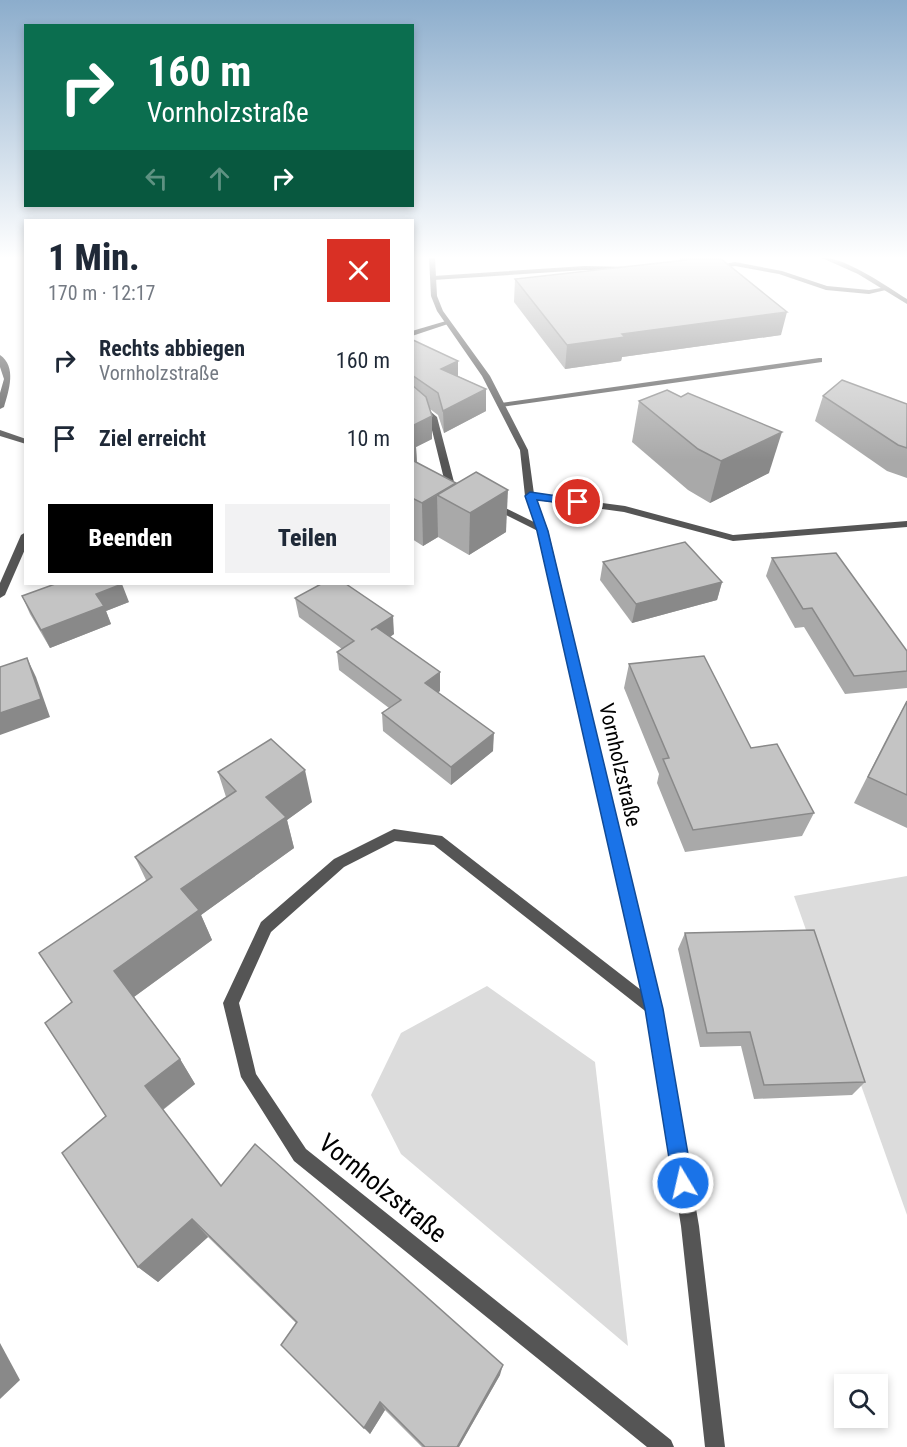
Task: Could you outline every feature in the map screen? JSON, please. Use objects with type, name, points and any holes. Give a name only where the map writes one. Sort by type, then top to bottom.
[{"type":"street","points":[[414,333],[438,326]]},
{"type":"street","name":"Vornholzstraße","points":[[448,326],[486,376],[524,450],[530,496],[543,531],[654,1009],[690,1226],[715,1447]]},
{"type":"street","points":[[0,357],[8,379],[0,407]]},
{"type":"street","points":[[501,405],[819,360]]},
{"type":"street","points":[[414,400],[433,417],[450,483],[471,494]]},
{"type":"street","points":[[0,433],[24,441]]},
{"type":"street","points":[[530,496],[625,509],[733,538],[907,524]]},
{"type":"street","points":[[481,499],[543,531]]},
{"type":"street","points":[[0,595],[24,540]]},
{"type":"street","name":"Vornholzstraße","points":[[654,1009],[437,840],[394,835],[339,863],[266,927],[231,1004],[249,1077],[300,1155],[664,1447]]},
{"type":"shaded area","points":[[907,876],[907,1215],[794,896]]},
{"type":"shaded area","points":[[487,986],[595,1062],[628,1346],[401,1154],[371,1095],[401,1033]]},
{"type":"building","points":[[552,326],[686,326],[622,334],[625,337],[567,345]]},
{"type":"building","points":[[414,340],[458,361],[441,369],[486,389],[443,411],[438,393],[414,376]]},
{"type":"building","points":[[842,380],[907,404],[907,448],[898,445],[823,396]]},
{"type":"building","points":[[414,387],[426,397],[432,416],[414,425]]},
{"type":"building","points":[[667,390],[681,397],[688,393],[782,432],[721,461],[698,449],[639,401]]},
{"type":"building","points":[[414,461],[456,483],[422,503],[414,499]]},
{"type":"building","points":[[476,472],[508,490],[470,513],[437,495]]},
{"type":"building","points":[[685,542],[722,582],[636,604],[603,562]]},
{"type":"building","points":[[836,553],[907,651],[907,671],[854,676],[812,608],[803,609],[772,558]]},
{"type":"building","points":[[52,585],[119,585],[96,594],[104,606],[41,630],[22,596]]},
{"type":"building","points":[[319,585],[347,585],[393,616],[371,630],[376,627],[440,672],[425,683],[494,733],[451,767],[382,713],[401,700],[337,652],[354,641],[295,598]]},
{"type":"building","points":[[704,656],[751,748],[777,744],[814,813],[693,830],[663,759],[669,758],[629,664]]},
{"type":"building","points":[[27,658],[41,699],[0,713],[0,667]]},
{"type":"building","points":[[907,701],[907,795],[868,777]]},
{"type":"building","points":[[271,739],[305,770],[266,797],[286,817],[181,889],[199,910],[114,971],[180,1059],[145,1086],[221,1186],[255,1144],[503,1365],[457,1447],[425,1447],[380,1402],[364,1428],[281,1345],[297,1322],[192,1219],[138,1267],[62,1153],[106,1116],[45,1023],[72,1002],[39,953],[152,877],[135,857],[236,791],[218,772]]},
{"type":"building","points":[[814,930],[865,1082],[764,1085],[750,1032],[707,1033],[685,933]]},
{"type":"route","points":[[578,502],[530,496],[543,531],[654,1009],[683,1183]]}]
